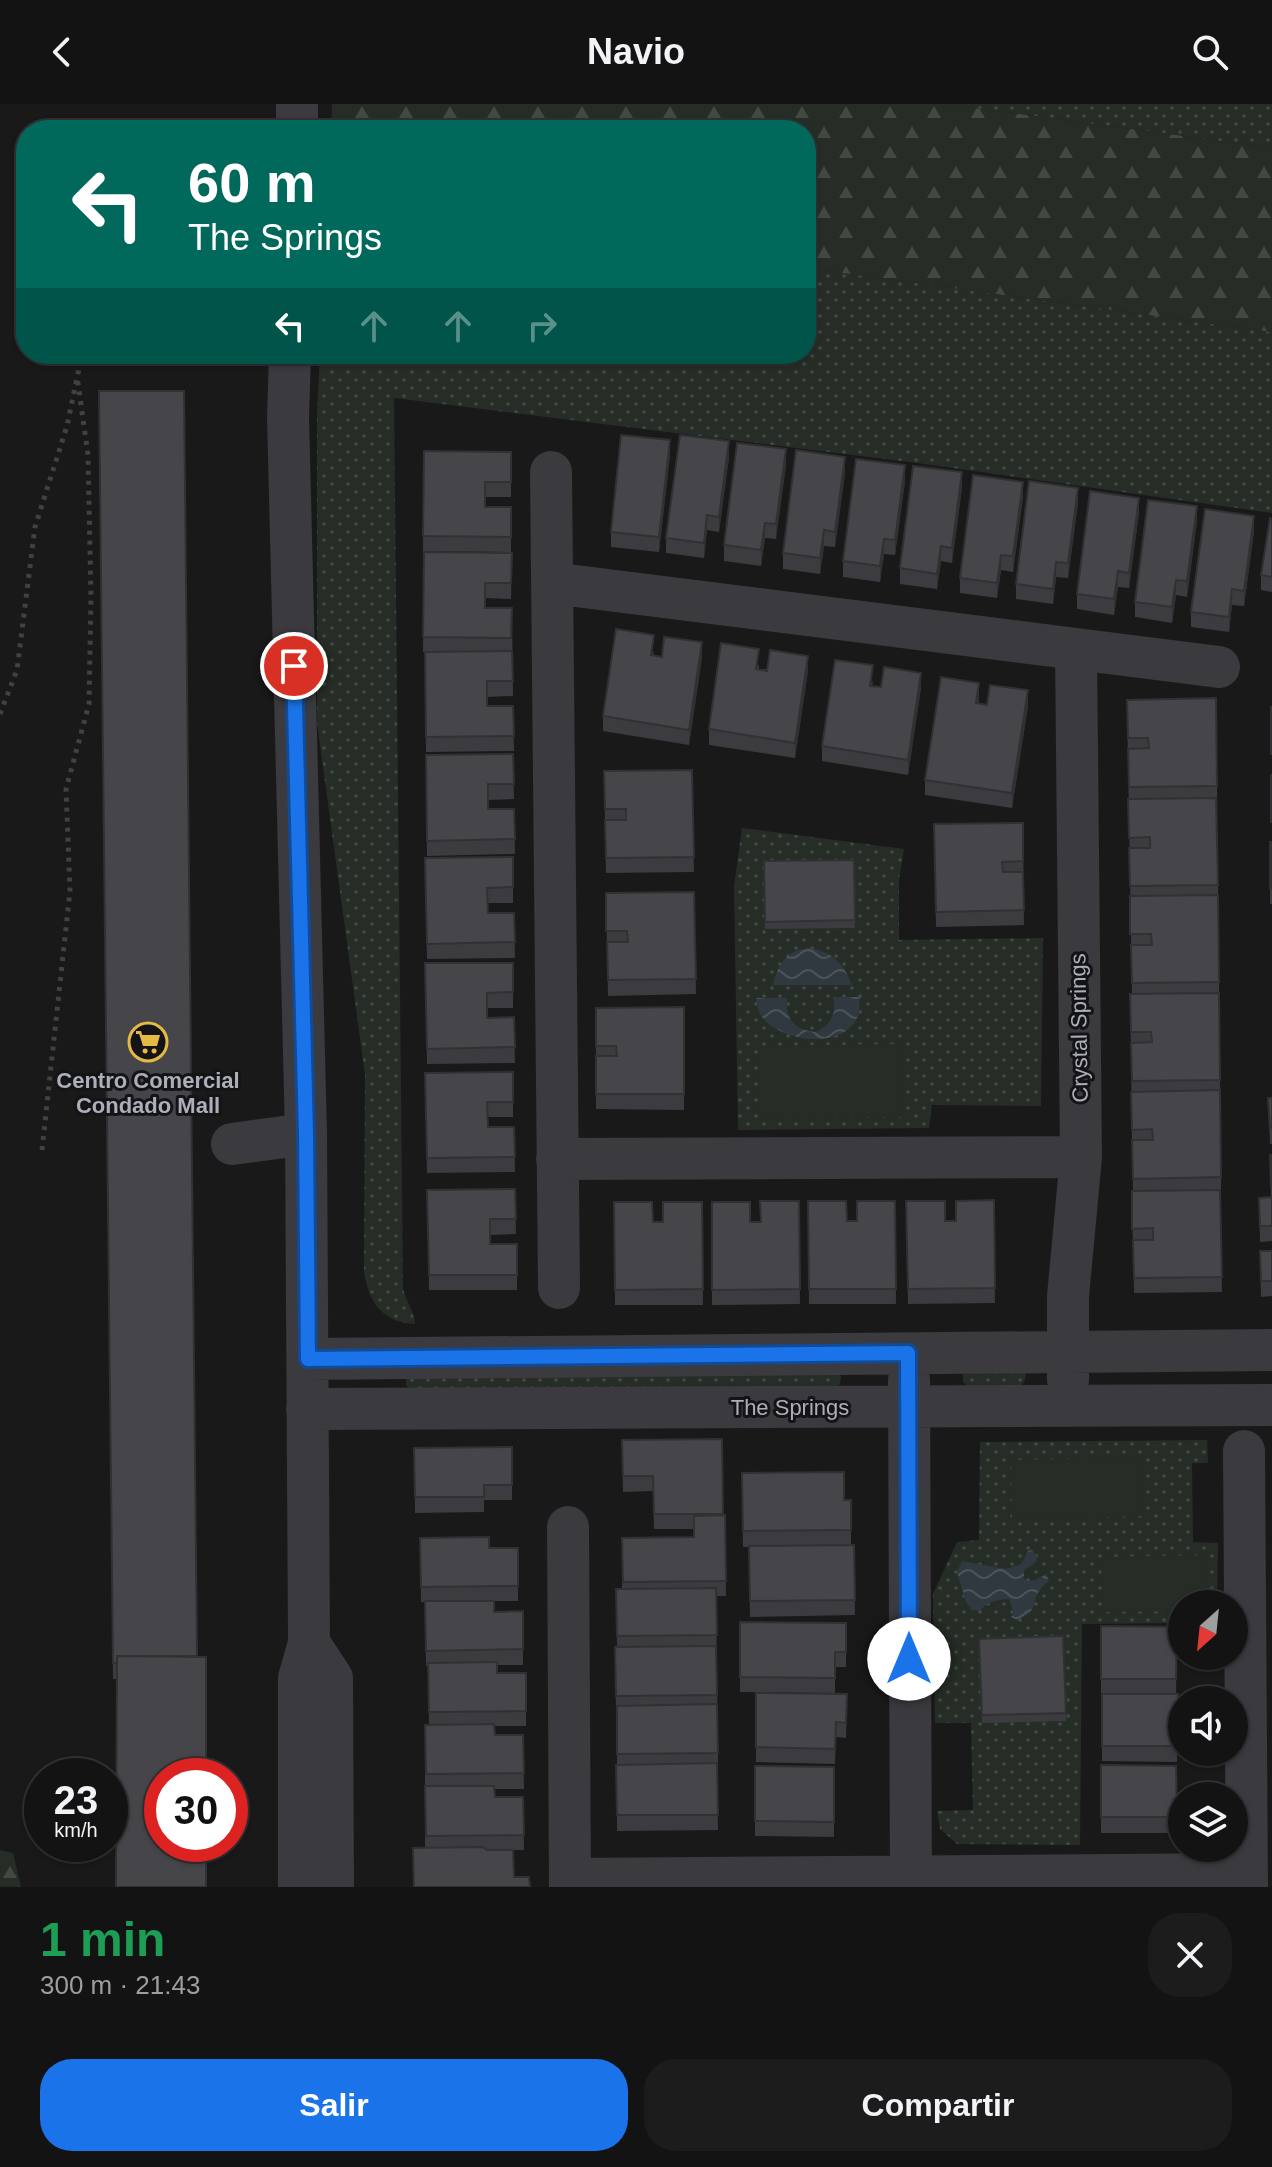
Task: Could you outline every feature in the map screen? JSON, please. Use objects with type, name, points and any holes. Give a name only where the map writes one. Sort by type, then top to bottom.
[{"type":"street","points":[[290,364],[289,449],[306,1134],[308,1359],[309,1643],[299,1678],[299,1887]]},
{"type":"street","points":[[551,472],[559,1288]]},
{"type":"street","points":[[552,583],[1219,667]]},
{"type":"street","name":"Crystal Springs","points":[[1068,1406],[1068,1296],[1081,1157],[1076,649]]},
{"type":"street","points":[[232,1144],[306,1134]]},
{"type":"street","points":[[557,1159],[1081,1157]]},
{"type":"street","points":[[308,1359],[1272,1350]]},
{"type":"street","points":[[908,1353],[911,1882]]},
{"type":"street","name":"The Springs","points":[[307,1409],[1272,1405]]},
{"type":"street","points":[[568,1527],[570,1883],[1247,1880],[1244,1451]]},
{"type":"street","points":[[309,1643],[332,1678],[333,1887]]},
{"type":"path","points":[[0,714],[17,670],[35,527],[67,426],[80,364]]},
{"type":"path","points":[[42,1150],[70,891],[66,789],[89,704],[91,597],[88,455],[77,376]]},
{"type":"green space","points":[[332,104],[946,104],[1272,148],[1272,332],[816,269],[816,120],[331,120]]},
{"type":"green space","points":[[946,104],[1272,104],[1272,148]]},
{"type":"green space","points":[[816,269],[1272,332],[1272,513],[910,462],[394,398],[403,1289],[415,1324],[394,1319],[379,1309],[369,1293],[364,1272],[365,1075],[317,723],[319,364],[816,364]]},
{"type":"green space","points":[[742,828],[904,849],[899,879],[899,940],[1043,938],[1041,1106],[932,1105],[929,1128],[738,1130],[734,886]]},
{"type":"green space","points":[[902,1044],[904,1117],[760,1118],[759,1046]]},
{"type":"green space","points":[[1020,1369],[1026,1374],[1021,1386],[968,1386],[963,1382],[963,1374]]},
{"type":"green space","points":[[832,1370],[841,1376],[840,1384],[831,1389],[411,1390],[406,1385],[406,1377]]},
{"type":"green space","points":[[1207,1440],[1208,1463],[1192,1463],[1193,1542],[1218,1543],[1217,1590],[1168,1590],[1168,1623],[1082,1624],[1080,1845],[957,1844],[940,1829],[937,1811],[973,1810],[971,1723],[935,1723],[933,1594],[957,1542],[979,1540],[980,1442]]},
{"type":"green space","points":[[1142,1457],[1143,1516],[1012,1520],[1011,1460]]},
{"type":"green space","points":[[1207,1555],[1208,1590],[1168,1590],[1168,1611],[1103,1612],[1101,1557]]},
{"type":"green space","points":[[0,1850],[13,1853],[21,1887],[0,1887]]},
{"type":"water","points":[[808,948],[836,959],[852,985],[773,985],[784,960],[794,952]]},
{"type":"water","points":[[833,997],[860,997],[858,1016],[851,1027],[840,1034],[812,1039],[797,1037],[771,1026],[761,1015],[756,998],[787,998],[787,1012],[793,1022],[803,1029],[817,1032],[832,1018]]},
{"type":"water","points":[[1032,1550],[1037,1557],[1036,1562],[1024,1570],[1024,1578],[1027,1581],[1036,1580],[1046,1574],[1049,1581],[1037,1594],[1029,1613],[1017,1620],[1011,1617],[1014,1613],[1009,1599],[989,1603],[980,1611],[972,1610],[966,1602],[957,1572],[962,1561],[1006,1569],[1021,1564],[1028,1551]]},
{"type":"building","name":"Centro Comercial Condado Mall","points":[[99,391],[184,391],[197,1656],[117,1656],[117,1663],[113,1663]]},
{"type":"building","points":[[621,435],[670,440],[659,537],[611,532]]},
{"type":"building","points":[[680,435],[729,441],[719,517],[707,515],[704,543],[666,538]]},
{"type":"building","points":[[737,443],[786,449],[776,524],[765,523],[761,550],[724,545]]},
{"type":"building","points":[[796,450],[845,457],[835,532],[824,530],[820,558],[783,553]]},
{"type":"building","points":[[424,451],[511,452],[511,482],[485,482],[485,507],[511,507],[511,537],[423,536]]},
{"type":"building","points":[[856,459],[905,465],[895,540],[884,539],[880,566],[843,561]]},
{"type":"building","points":[[913,466],[962,472],[952,548],[941,546],[937,574],[900,568]]},
{"type":"building","points":[[973,475],[1023,482],[1013,556],[1001,555],[997,583],[960,578]]},
{"type":"building","points":[[1029,481],[1078,488],[1068,563],[1056,562],[1053,589],[1016,584]]},
{"type":"building","points":[[1090,491],[1139,498],[1129,573],[1118,571],[1114,599],[1077,594]]},
{"type":"building","points":[[1148,500],[1197,506],[1187,581],[1176,580],[1172,607],[1135,602]]},
{"type":"building","points":[[1205,509],[1254,516],[1244,591],[1232,589],[1229,617],[1191,612]]},
{"type":"building","points":[[1272,519],[1272,577],[1261,575]]},
{"type":"building","points":[[424,552],[512,553],[511,583],[485,583],[485,608],[512,608],[511,638],[423,637]]},
{"type":"building","points":[[616,629],[654,635],[651,655],[662,657],[664,637],[702,642],[689,730],[603,716]]},
{"type":"building","points":[[721,643],[759,649],[756,669],[767,671],[770,650],[808,656],[795,743],[709,729]]},
{"type":"building","points":[[512,651],[513,681],[487,681],[487,706],[513,706],[514,736],[426,737],[425,652]]},
{"type":"building","points":[[835,660],[873,665],[870,686],[881,687],[884,667],[921,673],[908,760],[822,746]]},
{"type":"building","points":[[941,677],[979,683],[976,703],[987,705],[990,685],[1028,690],[1012,793],[925,780]]},
{"type":"building","points":[[1216,698],[1217,786],[1129,787],[1128,749],[1149,748],[1148,738],[1128,738],[1127,700]]},
{"type":"building","points":[[1272,707],[1272,754],[1271,754]]},
{"type":"building","points":[[513,754],[514,784],[488,784],[488,809],[514,809],[515,839],[427,841],[426,755]]},
{"type":"building","points":[[692,770],[694,857],[606,858],[605,820],[626,820],[626,809],[605,809],[604,771]]},
{"type":"building","points":[[1272,775],[1272,822],[1271,822]]},
{"type":"building","points":[[1216,798],[1218,885],[1130,886],[1129,848],[1150,848],[1150,837],[1129,838],[1128,799]]},
{"type":"building","points":[[1023,823],[1023,861],[1002,862],[1003,872],[1023,872],[1024,910],[936,912],[934,824]]},
{"type":"building","points":[[1272,842],[1272,888],[1270,888]]},
{"type":"building","points":[[513,857],[513,887],[487,888],[488,913],[514,913],[515,942],[427,944],[425,858]]},
{"type":"building","points":[[854,860],[855,920],[765,922],[764,861]]},
{"type":"building","points":[[694,892],[696,979],[608,980],[607,942],[628,942],[627,931],[606,931],[606,893]]},
{"type":"building","points":[[1218,895],[1219,982],[1132,983],[1131,945],[1152,945],[1151,934],[1130,934],[1130,896]]},
{"type":"building","points":[[425,963],[513,963],[513,992],[487,993],[487,1018],[514,1017],[515,1047],[427,1049]]},
{"type":"building","points":[[1219,993],[1220,1080],[1132,1081],[1131,1043],[1152,1042],[1151,1032],[1131,1032],[1130,994]]},
{"type":"building","points":[[684,1007],[684,1094],[596,1094],[596,1056],[617,1056],[616,1046],[596,1046],[596,1008]]},
{"type":"building","points":[[513,1072],[513,1102],[487,1102],[488,1127],[514,1127],[515,1157],[427,1158],[425,1073]]},
{"type":"building","points":[[1220,1090],[1221,1177],[1133,1179],[1132,1140],[1153,1140],[1152,1129],[1132,1130],[1131,1092]]},
{"type":"building","points":[[1268,1098],[1272,1098],[1272,1128],[1270,1128]]},
{"type":"building","points":[[1272,1155],[1272,1186],[1271,1186]]},
{"type":"building","points":[[515,1189],[516,1219],[490,1219],[490,1244],[517,1244],[517,1275],[429,1275],[427,1190]]},
{"type":"building","points":[[1220,1190],[1222,1277],[1134,1278],[1133,1240],[1153,1240],[1153,1228],[1132,1229],[1132,1191]]},
{"type":"building","points":[[1272,1197],[1272,1226],[1260,1226],[1259,1198]]},
{"type":"building","points":[[994,1200],[995,1288],[908,1289],[906,1201],[945,1201],[945,1221],[956,1221],[956,1201]]},
{"type":"building","points":[[760,1201],[799,1201],[800,1289],[712,1290],[712,1202],[750,1202],[750,1222],[761,1222]]},
{"type":"building","points":[[808,1201],[846,1201],[847,1221],[857,1221],[857,1201],[895,1201],[896,1289],[809,1289]]},
{"type":"building","points":[[614,1202],[652,1202],[653,1222],[663,1222],[663,1202],[702,1202],[703,1289],[615,1290]]},
{"type":"building","points":[[1260,1251],[1272,1251],[1272,1281],[1261,1281]]},
{"type":"building","points":[[722,1439],[723,1514],[654,1514],[653,1476],[623,1476],[622,1440]]},
{"type":"building","points":[[512,1447],[512,1485],[484,1485],[484,1497],[415,1497],[414,1448]]},
{"type":"building","points":[[844,1472],[844,1500],[851,1500],[851,1530],[743,1531],[742,1473]]},
{"type":"building","points":[[725,1515],[726,1581],[623,1582],[622,1538],[694,1537],[694,1516]]},
{"type":"building","points":[[489,1537],[489,1548],[518,1548],[518,1586],[421,1587],[420,1538]]},
{"type":"building","points":[[854,1545],[855,1600],[750,1601],[749,1546]]},
{"type":"building","points":[[716,1588],[717,1635],[617,1636],[616,1589]]},
{"type":"building","points":[[425,1601],[494,1601],[494,1612],[523,1611],[523,1649],[426,1651]]},
{"type":"building","points":[[740,1622],[846,1623],[846,1652],[835,1652],[835,1678],[740,1677]]},
{"type":"building","points":[[1101,1626],[1168,1627],[1168,1670],[1176,1670],[1176,1679],[1101,1679]]},
{"type":"building","points":[[1063,1636],[1066,1713],[982,1715],[979,1639]]},
{"type":"building","points":[[716,1646],[717,1695],[616,1696],[615,1647]]},
{"type":"building","points":[[117,1656],[206,1657],[206,1758],[144,1758],[144,1862],[206,1862],[206,1887],[116,1887],[116,1862],[128,1862],[128,1758],[117,1758]]},
{"type":"building","points":[[497,1662],[497,1673],[526,1673],[526,1711],[429,1712],[428,1663]]},
{"type":"building","points":[[756,1693],[847,1694],[846,1723],[836,1722],[835,1749],[756,1747]]},
{"type":"building","points":[[1102,1694],[1168,1694],[1168,1746],[1102,1746]]},
{"type":"building","points":[[717,1704],[718,1753],[617,1754],[617,1706]]},
{"type":"building","points":[[494,1724],[495,1735],[523,1735],[524,1773],[426,1774],[425,1725]]},
{"type":"building","points":[[717,1763],[718,1815],[617,1815],[616,1765]]},
{"type":"building","points":[[1101,1765],[1176,1766],[1176,1782],[1168,1782],[1168,1817],[1101,1817]]},
{"type":"building","points":[[755,1766],[834,1767],[834,1822],[755,1821]]},
{"type":"building","points":[[425,1786],[494,1786],[495,1797],[523,1797],[524,1835],[426,1836]]},
{"type":"building","points":[[483,1847],[487,1850],[513,1850],[514,1877],[529,1877],[530,1887],[414,1887],[413,1848]]},
{"type":"place","name":"Centro Comercial Condado Mall","points":[[148,1042]]},
{"type":"route","points":[[294,666],[306,1134],[308,1359],[908,1353],[909,1659]]}]
